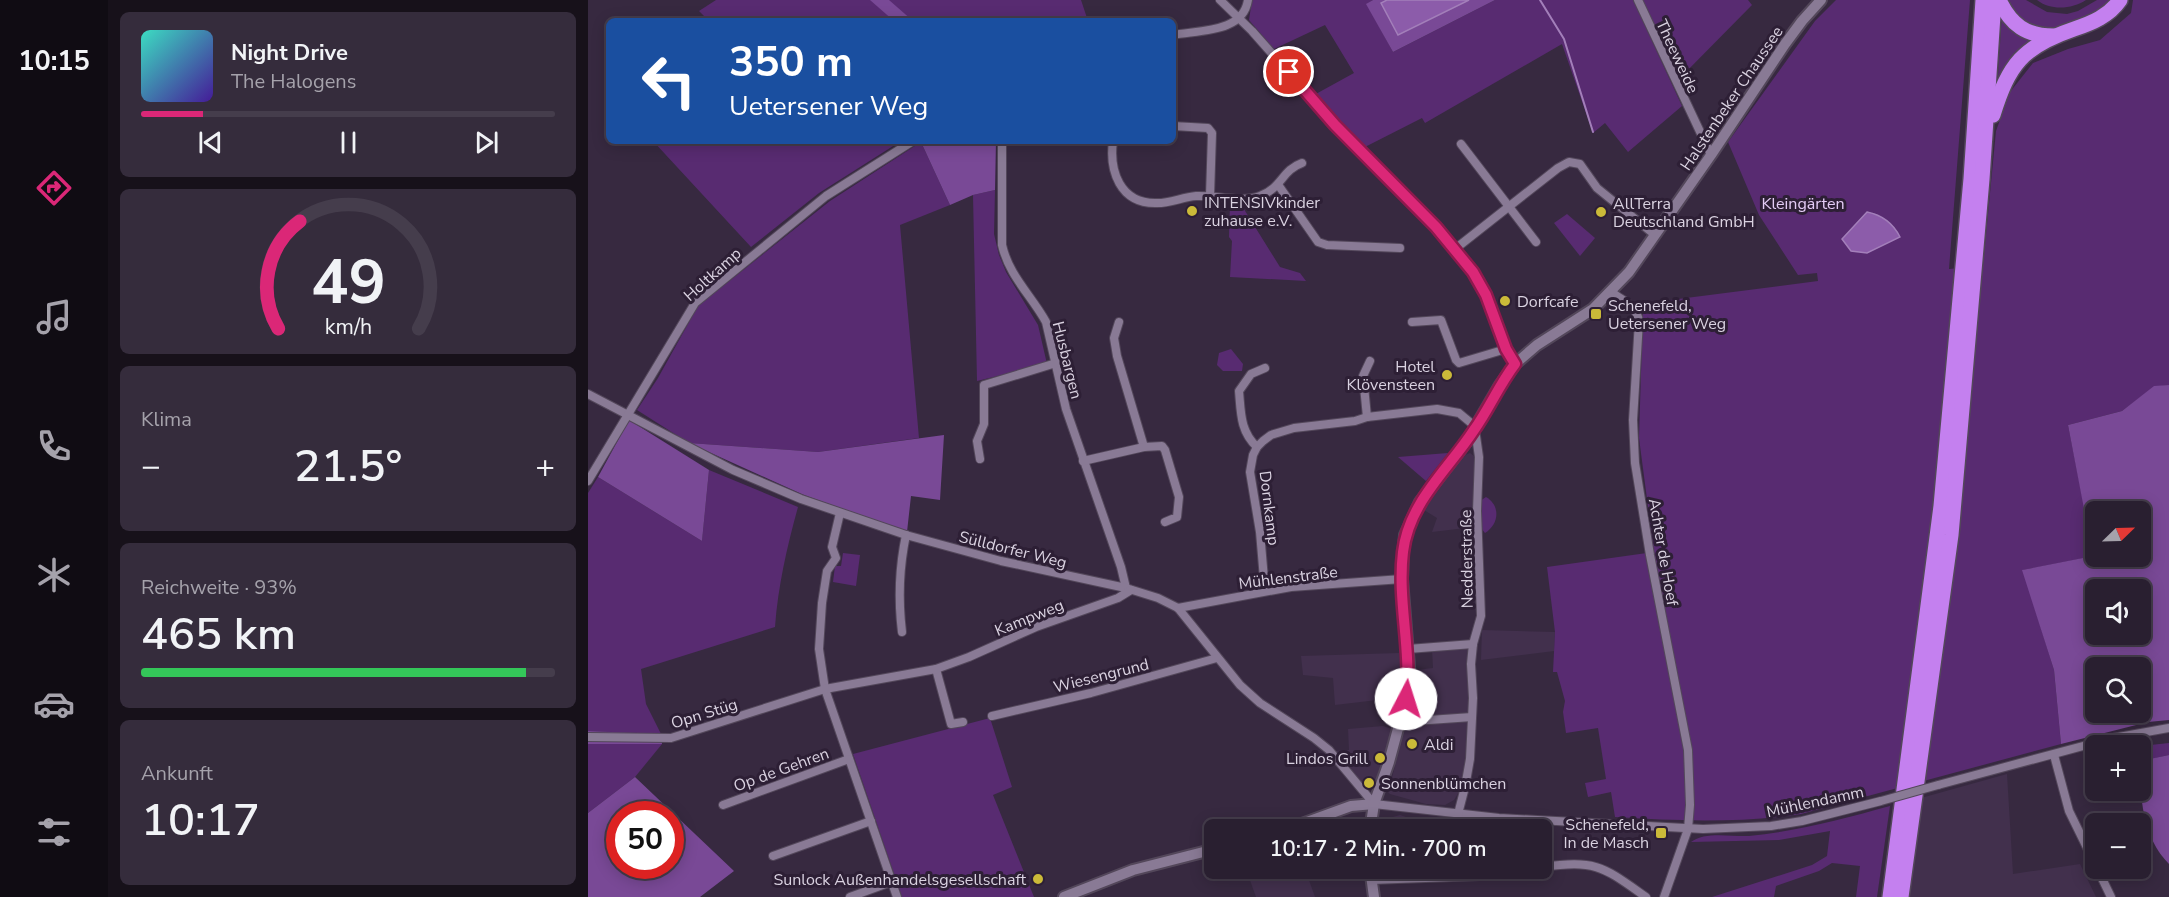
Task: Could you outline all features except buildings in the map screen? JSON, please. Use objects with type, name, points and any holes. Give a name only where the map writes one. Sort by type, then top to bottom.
[{"type":"highway","points":[[1890,897],[1941,506],[1971,179],[1983,0]]},
{"type":"highway","points":[[1901,897],[1951,535],[1985,141],[1994,0]]},
{"type":"highway","points":[[1999,0],[2011,21],[2020,28],[2041,36],[2057,35]]},
{"type":"highway","points":[[1985,141],[1998,98],[2011,69],[2024,54],[2057,35],[2107,15],[2120,0]]},
{"type":"main road","name":"Halstenbeker Chaussee","points":[[1372,819],[1374,804],[1400,722],[1408,683],[1408,650],[1402,579],[1405,535],[1420,502],[1475,429],[1515,364],[1537,345],[1585,315],[1612,292],[1629,272],[1785,44],[1821,0]]},
{"type":"main road","points":[[1315,819],[1351,806],[1374,804]]},
{"type":"main road","points":[[1065,897],[1133,870],[1204,852]]},
{"type":"main road","points":[[1371,879],[1374,897]]},
{"type":"street","points":[[1221,0],[1252,31],[1335,125],[1407,196],[1455,249],[1480,283],[1506,349],[1515,364]]},
{"type":"street","points":[[1176,34],[1227,26],[1239,20],[1247,8],[1248,0]]},
{"type":"street","name":"Theeweide","points":[[1638,0],[1711,155]]},
{"type":"street","points":[[1176,126],[1208,128],[1212,133],[1210,196]]},
{"type":"street","name":"Holtkamp","points":[[588,481],[695,303],[826,196],[908,144]]},
{"type":"street","name":"Husbargen","points":[[1002,144],[1004,258],[1017,282],[1046,322],[1065,409],[1128,589]]},
{"type":"street","points":[[1113,144],[1112,167],[1125,191],[1135,198],[1157,204],[1196,196],[1257,197],[1279,186],[1288,171],[1302,163]]},
{"type":"street","points":[[1461,144],[1536,242]]},
{"type":"street","points":[[1455,249],[1565,164],[1575,162],[1584,168],[1597,188],[1655,235]]},
{"type":"street","points":[[1279,186],[1318,242],[1327,245],[1400,248]]},
{"type":"street","name":"Achter de Hoef","points":[[1612,292],[1638,312],[1633,420],[1635,463],[1650,555],[1688,750],[1690,805],[1688,829]]},
{"type":"street","points":[[1412,321],[1441,320],[1459,363],[1506,349]]},
{"type":"street","points":[[1119,322],[1114,338],[1117,356],[1144,447]]},
{"type":"street","points":[[1367,417],[1364,376],[1370,361]]},
{"type":"street","points":[[980,459],[977,441],[984,424],[984,385],[1056,363]]},
{"type":"street","points":[[1257,447],[1245,435],[1242,426],[1239,391],[1251,374],[1264,368]]},
{"type":"street","name":"Sülldorfer Weg","points":[[588,394],[733,470],[779,491],[906,535],[1001,561],[1128,589],[1158,598],[1178,608],[1239,685],[1260,703],[1329,750],[1374,804]]},
{"type":"street","name":"Dornkamp","points":[[1265,591],[1260,532],[1251,483],[1251,464],[1257,447],[1271,435],[1281,431],[1355,421],[1367,417],[1437,409],[1452,410],[1465,417],[1475,429]]},
{"type":"street","name":"Nedderstraße","points":[[1459,819],[1458,814],[1469,771],[1473,644],[1481,616],[1477,511],[1479,457],[1475,429]]},
{"type":"street","points":[[1083,461],[1144,447],[1162,446],[1179,497],[1177,518],[1165,522]]},
{"type":"street","name":"Op de Gehren","points":[[840,513],[832,547],[836,558],[827,571],[822,603],[819,649],[825,689],[897,897]]},
{"type":"street","points":[[902,632],[898,606],[900,563],[906,535]]},
{"type":"street","name":"Mühlenstraße","points":[[1178,608],[1291,587],[1402,579]]},
{"type":"street","name":"Kampweg","points":[[825,689],[936,669],[1036,627],[1118,598],[1128,589]]},
{"type":"street","points":[[1408,650],[1473,644]]},
{"type":"street","name":"Wiesengrund","points":[[992,716],[1091,693],[1217,658]]},
{"type":"street","points":[[936,669],[951,724],[963,722]]},
{"type":"street","name":"Opn Stüg","points":[[588,737],[671,738],[825,689]]},
{"type":"street","points":[[1400,722],[1472,717]]},
{"type":"street","name":"Mühlendamm","points":[[1374,804],[1498,818],[1688,829],[1771,826],[1881,801],[2129,734],[2169,728]]},
{"type":"street","points":[[2054,755],[2069,811],[2085,844]]},
{"type":"street","name":"Op de Gehren","points":[[723,805],[849,759]]},
{"type":"street","points":[[773,856],[871,820]]},
{"type":"street","points":[[1664,897],[1688,829]]},
{"type":"street","points":[[1552,866],[1593,865],[1605,869],[1646,897]]},
{"type":"street","points":[[2102,879],[2111,897]]},
{"type":"street","points":[[850,897],[891,882]]},
{"type":"shaded area","points":[[870,0],[889,0],[910,18],[891,18]]},
{"type":"shaded area","points":[[1373,0],[1387,0],[1382,3],[1398,35],[1469,0],[1495,0],[1393,52],[1366,4]]},
{"type":"shaded area","points":[[1387,0],[1469,0],[1398,35],[1381,3]]},
{"type":"shaded area","points":[[922,144],[996,144],[995,190],[973,195],[950,205]]},
{"type":"shaded area","points":[[1867,212],[1886,220],[1900,237],[1867,253],[1851,251],[1842,239]]},
{"type":"shaded area","points":[[2169,385],[2169,720],[2151,722],[2151,657],[2085,657],[2085,723],[2144,723],[2097,735],[2085,735],[2085,738],[2061,744],[2054,670],[2022,570],[2085,558],[2085,567],[2151,567],[2151,501],[2085,501],[2085,514],[2068,425],[2122,411],[2154,386]]},
{"type":"shaded area","points":[[629,420],[709,470],[702,541],[598,477]]},
{"type":"shaded area","points":[[944,435],[940,500],[911,496],[907,532],[804,495],[689,443],[818,452]]},
{"type":"shaded area","points":[[1470,453],[1476,458],[1474,527],[1432,532],[1437,518],[1424,510],[1440,485],[1465,455]]},
{"type":"shaded area","points":[[1482,630],[1555,632],[1554,651],[1481,660]]},
{"type":"shaded area","points":[[1468,646],[1469,713],[1408,718],[1416,670],[1433,668],[1432,649]]},
{"type":"shaded area","points":[[1399,653],[1401,668],[1398,700],[1386,699],[1335,705],[1333,678],[1303,675],[1301,656]]},
{"type":"shaded area","points":[[1467,721],[1465,769],[1459,792],[1454,800],[1445,805],[1426,804],[1388,792],[1406,726]]},
{"type":"shaded area","points":[[1383,726],[1392,729],[1385,755],[1373,787],[1364,788],[1335,751],[1349,750],[1348,729]]},
{"type":"shaded area","points":[[588,731],[661,734],[662,744],[588,744]]},
{"type":"shaded area","points":[[2169,755],[2169,864],[2151,837],[2151,813],[2144,813],[2142,801],[2151,801],[2151,759]]},
{"type":"shaded area","points":[[2007,774],[2013,874],[2080,864],[2085,879],[2087,879],[2096,897],[1908,897],[1921,798]]},
{"type":"shaded area","points":[[635,777],[660,801],[606,801],[606,879],[684,879],[684,824],[734,871],[700,897],[588,897],[588,813]]},
{"type":"shaded area","points":[[1400,815],[1409,819],[1391,819]]},
{"type":"shaded area","points":[[1250,879],[1309,879],[1315,897],[1256,897]]},
{"type":"green space","points":[[716,0],[1081,0],[1087,18],[706,18],[699,11]]},
{"type":"green space","points":[[1252,0],[1373,0],[1367,4],[1393,52],[1495,0],[1633,0],[1682,106],[1628,152],[1605,123],[1593,133],[1562,44],[1425,123],[1422,118],[1363,148],[1314,95],[1354,73],[1325,25],[1274,49],[1249,20]]},
{"type":"green space","points":[[1642,0],[1748,0],[1752,5],[1679,79]]},
{"type":"green space","name":"Kleingärten","points":[[1836,0],[1970,0],[1949,269],[1983,266],[1996,131],[2010,92],[2033,63],[2068,49],[2100,40],[2131,13],[2133,0],[2169,0],[2169,385],[2154,387],[2122,411],[2068,425],[2085,511],[2085,558],[2023,570],[2054,670],[2061,744],[1801,814],[1755,819],[1708,820],[1615,817],[1611,792],[1588,797],[1585,783],[1606,779],[1598,728],[1566,733],[1563,712],[1565,701],[1557,672],[1553,672],[1555,632],[1547,567],[1654,552],[1639,438],[1643,308],[1647,303],[1818,281],[1817,273],[1798,275],[1759,215],[1728,142],[1815,21]]},
{"type":"green space","points":[[2005,0],[2026,0],[2047,12],[2067,14],[2078,11],[2097,0],[2115,0],[2105,10],[2051,32],[2020,25]]},
{"type":"green space","points":[[2037,0],[2086,0],[2062,8],[2049,6]]},
{"type":"green space","points":[[2002,13],[2044,38],[1997,90]]},
{"type":"green space","points":[[656,144],[896,144],[819,193],[751,247]]},
{"type":"green space","points":[[918,144],[922,144],[950,205],[900,225],[919,438],[818,452],[689,443],[637,410],[658,378],[698,306],[830,201]]},
{"type":"green space","points":[[995,190],[994,234],[999,255],[1006,272],[1038,325],[1047,364],[977,381],[973,195]]},
{"type":"green space","points":[[1230,205],[1242,206],[1280,267],[1300,273],[1306,281],[1230,277],[1232,241],[1229,237]]},
{"type":"green space","points":[[1567,214],[1595,238],[1580,256],[1554,223]]},
{"type":"green space","points":[[1231,349],[1243,364],[1242,371],[1223,371],[1217,365],[1219,353]]},
{"type":"green space","points":[[1448,453],[1426,481],[1398,457]]},
{"type":"green space","points":[[709,470],[798,507],[778,597],[775,627],[641,669],[646,704],[661,734],[588,731],[588,493],[598,477],[702,541]]},
{"type":"green space","points":[[1486,497],[1494,505],[1496,515],[1493,525],[1485,533],[1481,528],[1480,501]]},
{"type":"green space","points":[[843,553],[860,555],[856,586],[833,582],[835,566],[841,566]]},
{"type":"green space","points":[[990,718],[1012,787],[993,795],[1034,897],[902,897],[853,754]]},
{"type":"green space","points":[[2169,743],[2169,755],[2151,759],[2151,745]]},
{"type":"green space","points":[[588,744],[662,744],[635,777],[588,813]]},
{"type":"green space","points":[[1890,806],[1877,897],[1856,897],[1860,866],[1832,863],[1819,871],[1776,886],[1774,897],[1712,897],[1812,865],[1827,856],[1830,831],[1779,840],[1691,842],[1711,836],[1749,836],[1785,831]]},
{"type":"waterway","points":[[1540,0],[1564,39],[1593,132]]},
{"type":"place","name":"INTENSIVkinder zuhause e.V.","points":[[1192,211]]},
{"type":"place","name":"AllTerra Deutschland GmbH","points":[[1601,212]]},
{"type":"place","name":"Dorfcafe","points":[[1505,301]]},
{"type":"place","name":"Schenefeld, Uetersener Weg","points":[[1596,314]]},
{"type":"place","name":"Hotel Klövensteen","points":[[1447,375]]},
{"type":"place","name":"Aldi","points":[[1412,744]]},
{"type":"place","name":"Lindos Grill","points":[[1380,758]]},
{"type":"place","name":"Sonnenblümchen","points":[[1369,783]]},
{"type":"place","name":"Schenefeld, In de Masch","points":[[1661,833]]},
{"type":"place","name":"Sunlock Außenhandelsgesellschaft","points":[[1038,879]]},
{"type":"route","points":[[1289,72],[1335,125],[1436,227],[1473,272],[1486,295],[1508,354],[1515,364],[1475,429],[1420,502],[1405,535],[1402,579],[1409,666],[1406,699]]}]
